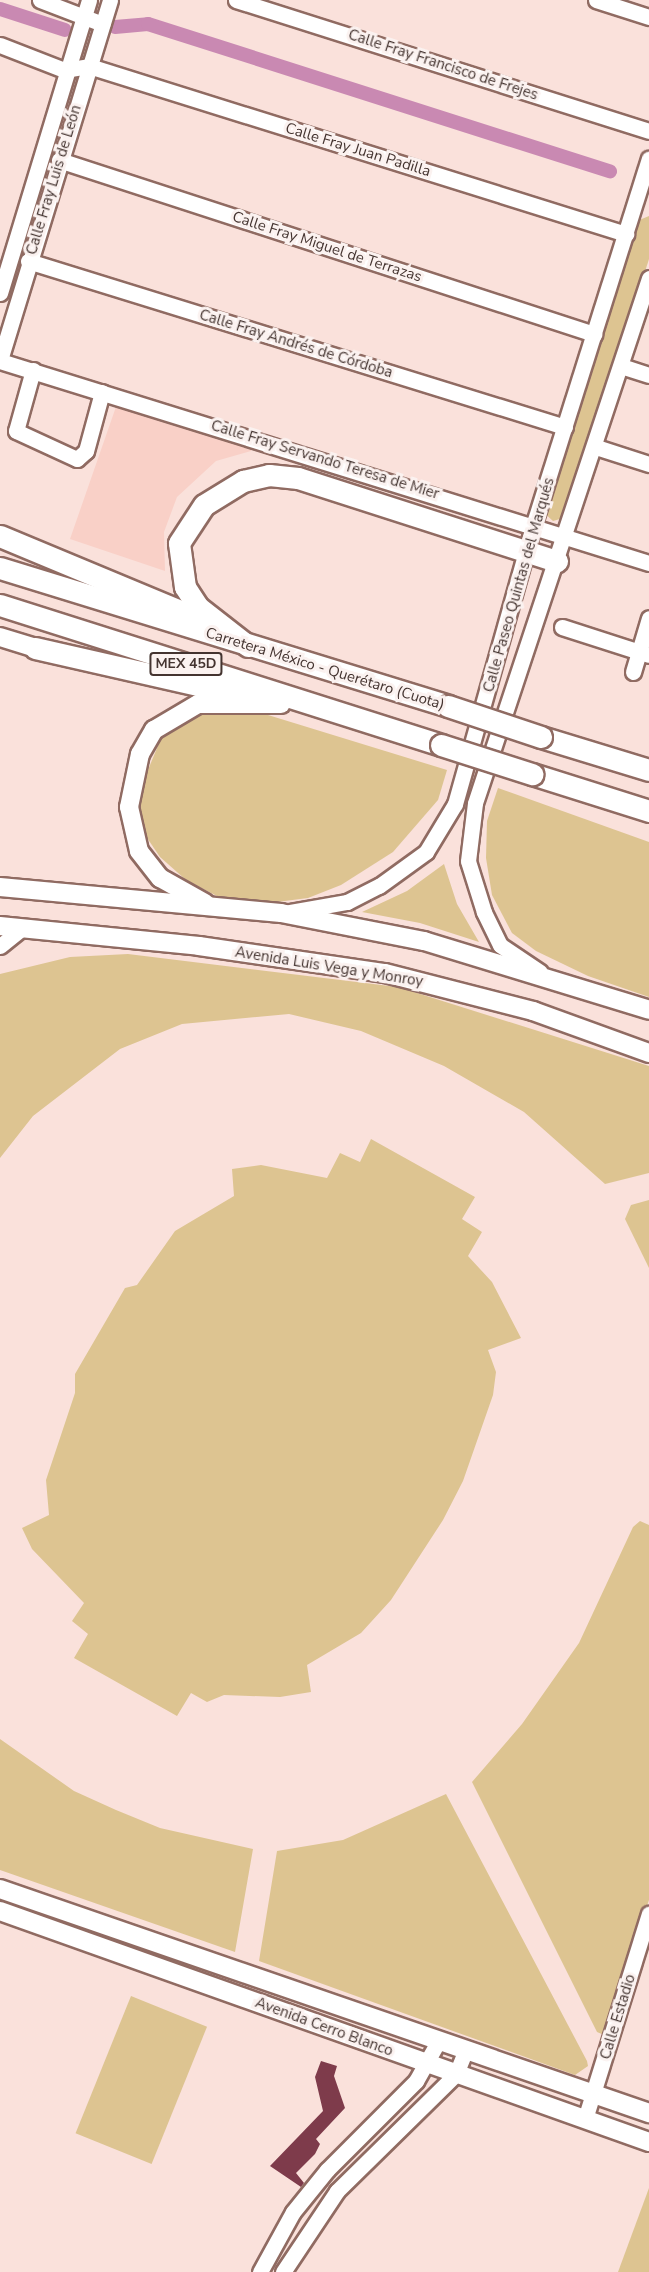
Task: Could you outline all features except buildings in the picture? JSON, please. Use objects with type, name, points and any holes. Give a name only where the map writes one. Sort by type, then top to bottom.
[{"type":"highway","points":[[241,644],[198,607],[185,587],[179,543],[204,505],[243,480],[269,475],[298,478],[557,561]]},
{"type":"highway","points":[[0,536],[196,618],[241,644]]},
{"type":"highway","name":"Carretera México - Querétaro (Cuota)","points":[[0,568],[448,706],[649,771]]},
{"type":"highway","name":"MEX 45D","points":[[0,605],[604,797]]},
{"type":"highway","points":[[35,648],[371,723]]},
{"type":"highway","points":[[604,797],[649,811]]},
{"type":"highway","points":[[604,797],[649,822]]},
{"type":"main road","points":[[0,637],[35,648]]},
{"type":"main road","points":[[215,908],[160,878],[139,851],[129,807],[140,754],[154,730],[198,705],[281,704]]},
{"type":"main road","points":[[0,887],[281,913],[424,941],[649,1010]]},
{"type":"main road","name":"Avenida Luis Vega y Monroy","points":[[0,926],[199,946],[385,973],[532,1011],[649,1053]]},
{"type":"main road","name":"Avenida Cerro Blanco","points":[[0,1889],[649,2113]]},
{"type":"main road","name":"Avenida Cerro Blanco","points":[[0,1911],[649,2142]]},
{"type":"street","points":[[40,0],[103,24]]},
{"type":"street","name":"Calle Fray Luis de León","points":[[1,287],[64,70],[88,0]]},
{"type":"street","name":"Calle Fray Luis de León","points":[[0,360],[28,261],[110,0]]},
{"type":"street","name":"Calle Fray Francisco de Frejes","points":[[236,0],[649,131]]},
{"type":"street","points":[[596,0],[649,17]]},
{"type":"street","points":[[0,45],[64,70],[89,66]]},
{"type":"street","name":"Calle Fray Juan Padilla","points":[[89,66],[626,234]]},
{"type":"street","name":"Calle Paseo Quintas del Marqués","points":[[281,913],[347,902],[379,886],[426,852],[440,833],[455,804],[534,523],[626,234],[644,195],[649,159]]},
{"type":"street","name":"Calle Fray Miguel de Terrazas","points":[[59,160],[594,334]]},
{"type":"street","name":"Calle Fray Andrés de Córdoba","points":[[28,261],[565,427]]},
{"type":"street","name":"Calle Paseo Quintas del Marqués","points":[[561,983],[500,945],[468,861],[475,803],[596,447],[649,280]]},
{"type":"street","name":"Calle Fray Servando Teresa de Mier","points":[[0,360],[534,523],[649,563]]},
{"type":"street","points":[[621,366],[649,375]]},
{"type":"street","points":[[33,370],[16,431],[77,459],[86,451],[102,392]]},
{"type":"street","points":[[596,447],[649,464]]},
{"type":"street","points":[[633,672],[643,654],[649,618]]},
{"type":"street","points":[[562,627],[643,654]]},
{"type":"street","points":[[0,946],[22,928]]},
{"type":"street","name":"Calle Estadio","points":[[585,2120],[595,2094],[649,1914]]},
{"type":"street","points":[[260,2272],[293,2212],[327,2170],[429,2064],[439,2040]]},
{"type":"street","points":[[283,2272],[337,2190],[456,2074],[466,2049]]},
{"type":"shaded area","points":[[649,216],[649,259],[567,517],[553,521],[542,511],[637,221]]},
{"type":"shaded area","points":[[118,401],[253,443],[251,451],[216,461],[177,497],[164,532],[165,571],[70,539]]},
{"type":"shaded area","points":[[230,709],[268,715],[447,770],[438,800],[393,852],[341,885],[308,898],[277,902],[217,896],[186,880],[160,857],[141,829],[138,794],[162,736],[193,713]]},
{"type":"shaded area","points":[[498,788],[649,842],[649,997],[588,976],[536,951],[512,933],[492,895],[486,858],[487,821]]},
{"type":"shaded area","points":[[444,864],[457,904],[479,942],[420,923],[362,912],[407,891]]},
{"type":"shaded area","points":[[128,954],[398,987],[649,1066],[649,1173],[605,1184],[524,1112],[444,1066],[361,1031],[289,1014],[182,1024],[120,1049],[33,1116],[0,1158],[0,974],[70,957]]},
{"type":"shaded area","points":[[371,1139],[475,1197],[462,1219],[482,1232],[468,1256],[492,1282],[521,1338],[488,1350],[496,1372],[493,1395],[463,1481],[443,1520],[391,1600],[361,1633],[307,1665],[311,1692],[280,1697],[224,1695],[207,1702],[191,1693],[177,1716],[74,1658],[88,1634],[72,1621],[84,1603],[32,1549],[22,1528],[49,1515],[46,1480],[75,1393],[75,1374],[125,1288],[137,1285],[175,1231],[234,1196],[232,1169],[261,1165],[327,1178],[340,1153],[360,1162]]},
{"type":"shaded area","points":[[649,1200],[649,1268],[625,1219],[631,1205]]},
{"type":"shaded area","points":[[640,1521],[649,1525],[649,1900],[604,2035],[597,2032],[472,1782],[522,1724],[579,1643],[633,1527]]},
{"type":"shaded area","points":[[0,1739],[74,1791],[116,1810],[160,1828],[253,1849],[235,1952],[0,1870]]},
{"type":"shaded area","points":[[446,1794],[587,2061],[588,2066],[575,2075],[259,1961],[277,1851],[343,1840]]},
{"type":"shaded area","points":[[131,1996],[207,2027],[152,2164],[76,2133]]},
{"type":"shaded area","points":[[649,2188],[649,2272],[618,2272]]},
{"type":"waterway","points":[[0,9],[65,30]]},
{"type":"waterway","points":[[115,27],[148,24],[610,171]]}]
